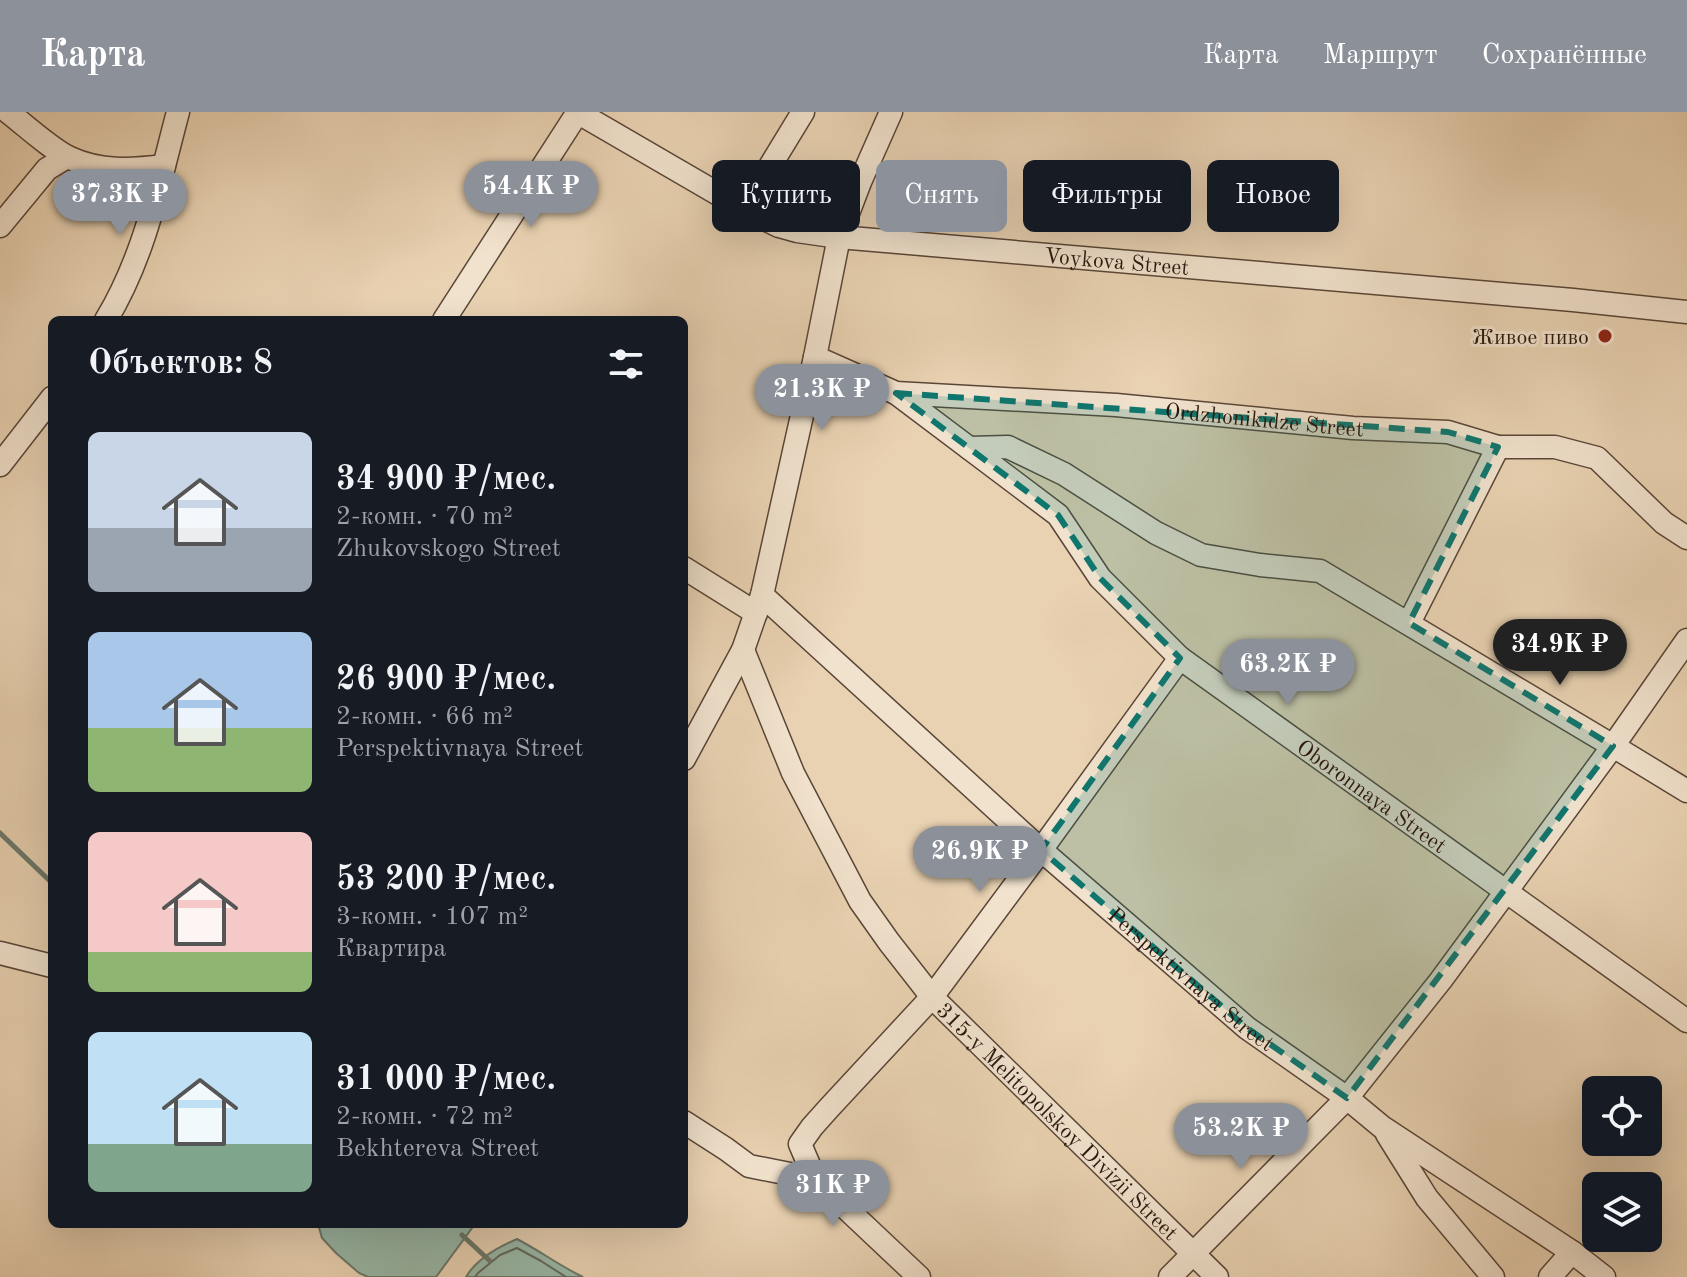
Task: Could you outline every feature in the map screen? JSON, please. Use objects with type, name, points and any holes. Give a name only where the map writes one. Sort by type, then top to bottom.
[{"type":"street","points":[[8,112],[67,157],[106,168],[164,166]]},
{"type":"street","points":[[108,316],[135,263],[144,237],[178,112]]},
{"type":"street","points":[[447,316],[578,112]]},
{"type":"street","name":"Voykova Street","points":[[578,112],[712,190]]},
{"type":"street","points":[[774,160],[803,112]]},
{"type":"street","points":[[688,752],[743,650],[759,604],[839,237],[891,112]]},
{"type":"street","points":[[0,226],[47,169],[67,157]]},
{"type":"street","name":"Voykova Street","points":[[804,232],[1687,312]]},
{"type":"street","name":"Ordzhonikidze Street","points":[[815,357],[896,393],[1116,405],[1353,428],[1448,432],[1498,447],[1555,447],[1597,458],[1664,523],[1687,538]]},
{"type":"street","name":"Oboronnaya Street","points":[[896,393],[1058,515],[1100,578],[1180,658],[1687,1021]]},
{"type":"street","points":[[0,465],[48,403]]},
{"type":"street","points":[[969,448],[1008,447],[1064,474],[1156,533],[1201,555],[1320,571],[1687,791]]},
{"type":"street","points":[[1409,623],[1498,447]]},
{"type":"street","name":"Perspektivnaya Street","points":[[688,570],[759,604],[1247,1028],[1347,1098],[1382,1127],[1572,1252],[1604,1277]]},
{"type":"street","points":[[1170,1277],[1347,1098],[1507,892],[1687,640]]},
{"type":"street","name":"315-y Melitopolskoy Divizii Street","points":[[743,650],[793,773],[837,859],[860,901],[932,997],[1217,1277]]},
{"type":"street","points":[[919,1277],[815,1179],[800,1144],[829,1108],[932,997],[1180,658]]},
{"type":"street","points":[[0,953],[48,965]]},
{"type":"street","points":[[688,1125],[749,1166],[815,1179]]},
{"type":"street","name":"Perspektivnaya Street","points":[[1382,1127],[1427,1198],[1493,1277]]},
{"type":"street","points":[[1550,1277],[1572,1252]]},
{"type":"highlighted area","points":[[896,393],[1448,432],[1498,447],[1409,623],[1613,746],[1347,1098],[1247,1028],[1041,850],[1180,658],[1100,578],[1058,515]]},
{"type":"water","points":[[319,1228],[472,1228],[436,1277],[368,1277],[359,1273],[322,1238]]},
{"type":"water","points":[[517,1239],[583,1277],[466,1277],[482,1259]]},
{"type":"waterway","points":[[0,833],[48,879]]},
{"type":"waterway","points":[[462,1235],[490,1261]]},
{"type":"place","name":"Живое пиво","points":[[1605,336]]}]
